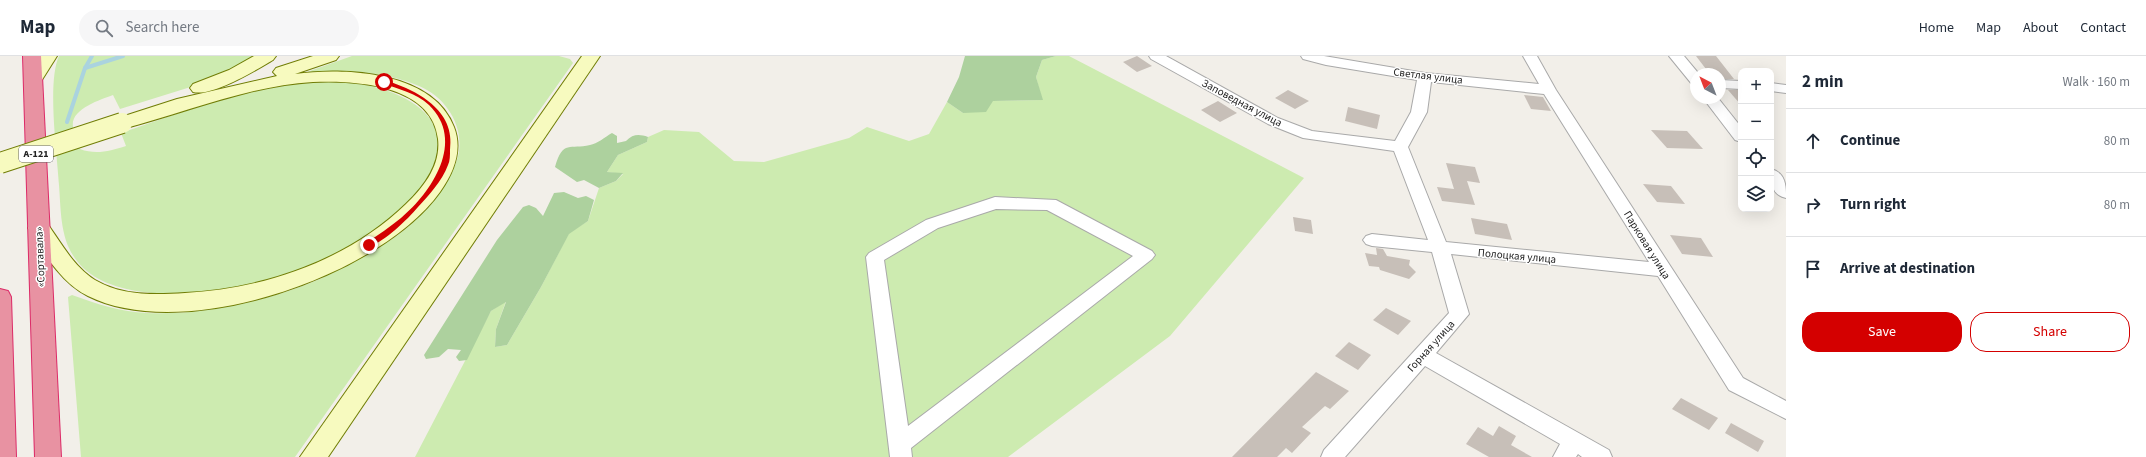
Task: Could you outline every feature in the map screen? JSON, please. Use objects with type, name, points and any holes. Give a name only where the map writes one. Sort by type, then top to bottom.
[{"type":"highway","name":"«Сортавала»","points":[[32,56],[48,457]]},
{"type":"highway","points":[[0,297],[3,457]]},
{"type":"main road","points":[[34,79],[48,56]]},
{"type":"main road","points":[[168,105],[235,74],[267,56]]},
{"type":"main road","points":[[168,105],[309,56]]},
{"type":"main road","points":[[0,155],[121,120],[330,56]]},
{"type":"main road","points":[[313,457],[591,56]]},
{"type":"main road","points":[[39,228],[68,268],[87,285],[117,298],[156,303],[207,301],[264,290],[318,271],[369,245],[404,219],[431,190],[445,165],[449,142],[445,122],[431,104],[412,92],[384,82],[333,76],[301,78],[265,83],[168,105]]},
{"type":"main road","points":[[0,163],[121,120]]},
{"type":"street","name":"Заповедная улица","points":[[1156,56],[1273,121],[1309,135],[1400,147]]},
{"type":"street","name":"Светлая улица","points":[[1308,56],[1326,61],[1366,62],[1425,77],[1549,90]]},
{"type":"street","name":"Парковая улица","points":[[1530,56],[1549,90],[1736,384],[1786,411]]},
{"type":"street","points":[[1676,56],[1690,73]]},
{"type":"street","points":[[1400,147],[1419,112],[1425,77]]},
{"type":"street","points":[[1726,84],[1738,85]]},
{"type":"street","points":[[1774,87],[1786,88]]},
{"type":"street","points":[[1715,104],[1738,133]]},
{"type":"street","name":"Горная улица","points":[[1332,457],[1460,314],[1452,280],[1442,249],[1400,147]]},
{"type":"street","points":[[1773,176],[1786,193]]},
{"type":"street","points":[[995,203],[1050,204],[1146,255],[906,440],[900,451],[875,257],[932,224],[995,203]]},
{"type":"street","name":"Полоцкая улица","points":[[1372,240],[1442,249],[1663,270]]},
{"type":"street","points":[[1423,355],[1569,449],[1601,457]]},
{"type":"green space","points":[[59,56],[256,56],[197,85],[120,109],[113,95],[87,106],[76,115],[73,121],[74,132],[80,149],[86,151],[103,152],[126,146],[121,133],[218,101],[289,85],[324,82],[357,84],[388,91],[417,106],[433,124],[438,144],[434,165],[422,186],[405,207],[385,225],[354,247],[304,270],[237,290],[206,294],[159,294],[126,289],[98,279],[83,268],[71,253],[64,235],[61,215],[53,100],[55,68]]},
{"type":"green space","points":[[352,56],[559,56],[570,59],[573,63],[295,457],[81,457],[68,297],[72,295],[118,309],[147,313],[190,312],[259,300],[322,278],[374,250],[409,226],[443,188],[455,165],[459,153],[460,141],[454,118],[439,99],[430,92],[405,81],[378,74],[335,71],[307,72]]},
{"type":"green space","points":[[965,56],[1056,56],[1042,60],[1036,77],[1043,100],[993,101],[986,112],[963,113],[947,102],[959,77]]},
{"type":"green space","points":[[1056,56],[1069,56],[1304,178],[1170,336],[1008,457],[415,457],[491,311],[506,301],[496,329],[495,347],[507,345],[541,287],[569,233],[588,221],[599,188],[616,181],[623,174],[607,172],[618,155],[647,142],[648,137],[664,130],[699,132],[734,161],[764,162],[849,138],[867,127],[909,141],[929,134],[947,102],[963,113],[992,101],[1042,100],[1036,77],[1042,60]]},
{"type":"green space","points":[[612,133],[617,136],[617,143],[626,141],[636,135],[648,137],[647,142],[618,155],[607,172],[623,173],[616,181],[599,188],[584,180],[577,182],[555,167],[561,152],[564,149],[568,147],[593,144]]},
{"type":"green space","points":[[564,192],[578,198],[586,196],[594,200],[588,221],[569,234],[541,287],[507,345],[495,347],[496,329],[506,302],[491,311],[467,360],[459,361],[456,357],[461,350],[448,349],[439,357],[426,359],[424,355],[497,240],[523,207],[529,205],[536,208],[543,216],[554,193]]},
{"type":"building","points":[[1137,56],[1152,66],[1137,72],[1123,62]]},
{"type":"building","points":[[1696,56],[1716,56],[1725,68],[1705,68]]},
{"type":"building","points":[[1726,69],[1734,79],[1726,79]]},
{"type":"building","points":[[1288,90],[1309,101],[1295,109],[1275,98]]},
{"type":"building","points":[[1728,90],[1738,90],[1738,102]]},
{"type":"building","points":[[1524,95],[1543,97],[1551,111],[1531,109]]},
{"type":"building","points":[[1218,101],[1237,113],[1220,122],[1201,110]]},
{"type":"building","points":[[1348,107],[1380,115],[1377,129],[1345,121]]},
{"type":"building","points":[[1651,130],[1687,131],[1703,149],[1667,148]]},
{"type":"building","points":[[1446,163],[1475,167],[1480,183],[1467,181],[1475,205],[1442,201],[1437,187],[1454,189]]},
{"type":"building","points":[[1643,184],[1671,186],[1685,204],[1657,202]]},
{"type":"building","points":[[1293,217],[1311,220],[1313,234],[1295,231]]},
{"type":"building","points":[[1471,218],[1507,224],[1512,240],[1475,234]]},
{"type":"building","points":[[1670,235],[1701,238],[1713,257],[1682,254]]},
{"type":"building","points":[[1376,248],[1383,249],[1387,256],[1410,260],[1409,265],[1416,272],[1409,279],[1380,270],[1379,267],[1369,266],[1365,253],[1377,255]]},
{"type":"building","points":[[1386,308],[1411,321],[1398,335],[1373,320]]},
{"type":"building","points":[[1349,342],[1371,355],[1358,370],[1335,356]]},
{"type":"building","points":[[1316,372],[1349,391],[1330,409],[1325,406],[1302,427],[1311,433],[1292,453],[1286,448],[1277,457],[1232,457]]},
{"type":"building","points":[[1681,398],[1718,418],[1709,430],[1672,409]]},
{"type":"building","points":[[1731,423],[1764,441],[1758,452],[1725,433]]},
{"type":"building","points":[[1499,426],[1516,436],[1511,445],[1532,457],[1489,457],[1466,444],[1478,427],[1493,436]]},
{"type":"waterway","points":[[85,68],[92,56]]},
{"type":"waterway","points":[[85,68],[123,56]]},
{"type":"waterway","points":[[67,122],[85,68]]},
{"type":"route","points":[[369,245],[404,219],[431,190],[445,165],[449,142],[445,122],[431,104],[412,92],[384,82]]}]
